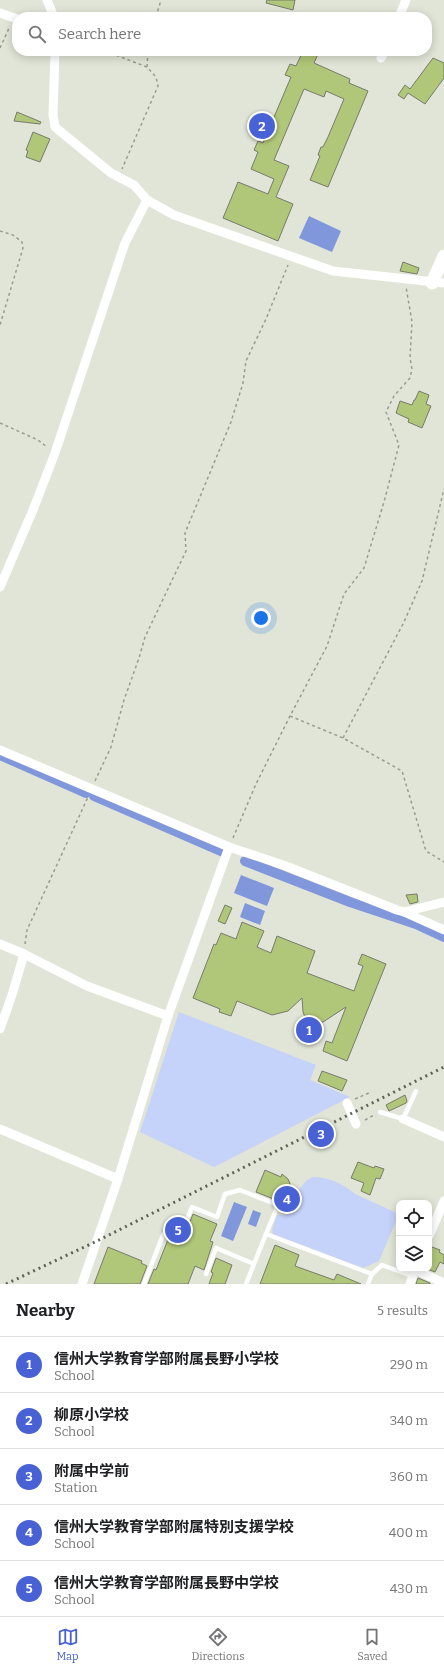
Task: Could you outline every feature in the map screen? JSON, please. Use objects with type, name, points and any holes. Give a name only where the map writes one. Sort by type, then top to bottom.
[{"type":"street","points":[[47,0],[52,12]]},
{"type":"street","points":[[401,12],[406,0]]},
{"type":"street","points":[[0,14],[12,17]]},
{"type":"street","points":[[55,56],[53,115],[55,127],[112,174],[134,185],[147,200],[174,215],[333,271],[438,283],[444,256]]},
{"type":"street","points":[[0,587],[33,510],[55,453],[126,243],[147,200]]},
{"type":"street","points":[[0,750],[229,847],[286,866],[374,902],[404,912],[444,930]]},
{"type":"street","points":[[82,1284],[118,1179],[168,1016],[229,847]]},
{"type":"street","points":[[404,912],[444,902]]},
{"type":"street","points":[[0,944],[24,954],[87,986],[168,1016]]},
{"type":"street","points":[[0,1029],[24,954]]},
{"type":"street","points":[[347,1103],[356,1124]]},
{"type":"street","points":[[403,1119],[444,1136]]},
{"type":"street","points":[[0,1129],[118,1179]]},
{"type":"street","points":[[432,1229],[444,1201]]},
{"type":"street","points":[[413,1275],[443,1280]]},
{"type":"lane","points":[[380,1112],[403,1119],[416,1091]]},
{"type":"lane","points":[[144,1284],[163,1234],[169,1229],[181,1234],[192,1207],[217,1217],[225,1194],[240,1190],[278,1205],[246,1284]]},
{"type":"lane","points":[[266,1234],[372,1274]]},
{"type":"lane","points":[[206,1274],[216,1248],[254,1264]]},
{"type":"lane","points":[[368,1284],[372,1274],[382,1265],[413,1275]]},
{"type":"path","points":[[157,12],[161,0]]},
{"type":"path","points":[[0,48],[12,24]]},
{"type":"path","points":[[118,56],[147,67],[156,77],[158,86],[118,177]]},
{"type":"path","points":[[147,67],[148,56]]},
{"type":"path","points":[[0,231],[13,235],[22,242],[23,248],[0,325]]},
{"type":"path","points":[[24,954],[27,930],[111,747],[124,700],[145,637],[186,551],[185,534],[231,422],[243,383],[246,361],[266,319],[292,256]]},
{"type":"path","points":[[229,847],[256,784],[327,646],[344,594],[364,568],[399,445],[386,412],[394,396],[410,378],[412,369],[410,358],[412,322],[405,280]]},
{"type":"path","points":[[0,423],[38,440],[55,453]]},
{"type":"path","points":[[342,738],[404,622],[422,581],[444,489]]},
{"type":"path","points":[[290,716],[342,738],[402,771],[426,851],[444,862]]},
{"type":"path","points":[[347,1103],[372,1092]]},
{"type":"path","points":[[356,1124],[380,1112]]},
{"type":"shaded area","points":[[179,1012],[316,1065],[310,1080],[350,1097],[214,1167],[140,1132]]},
{"type":"shaded area","points":[[313,1177],[324,1178],[336,1182],[351,1190],[355,1194],[396,1213],[396,1221],[379,1261],[363,1268],[273,1234],[272,1230],[277,1215],[286,1215],[291,1212],[301,1187],[308,1179]]},
{"type":"water","points":[[309,216],[341,231],[332,252],[299,238]]},
{"type":"water","points":[[241,875],[274,888],[267,906],[234,893]]},
{"type":"water","points":[[245,903],[265,911],[260,925],[240,917]]},
{"type":"water","points":[[234,1202],[247,1207],[233,1241],[221,1236]]},
{"type":"water","points":[[253,1210],[261,1213],[256,1227],[248,1224]]},
{"type":"building","points":[[267,0],[295,0],[293,10],[266,3]]},
{"type":"building","points":[[301,56],[317,56],[314,63],[350,79],[349,83],[368,91],[328,187],[310,180],[320,156],[318,155],[321,147],[323,147],[328,137],[344,99],[326,91],[324,97],[304,89],[274,160],[289,166],[276,197],[293,204],[278,241],[223,218],[238,182],[268,194],[274,179],[251,169],[258,152],[254,150],[258,141],[263,143],[291,77],[285,75],[290,64],[296,66]]},
{"type":"building","points":[[433,58],[444,63],[444,78],[425,104],[408,93],[404,99],[398,95],[405,85],[410,89]]},
{"type":"building","points":[[17,112],[41,122],[40,124],[14,121]]},
{"type":"building","points":[[33,132],[50,139],[40,162],[26,157],[28,151],[26,150]]},
{"type":"building","points":[[403,262],[419,268],[417,274],[400,271]]},
{"type":"building","points":[[419,391],[429,395],[426,404],[431,406],[422,428],[408,422],[409,419],[396,413],[400,401],[412,405]]},
{"type":"building","points":[[417,894],[418,902],[410,904],[406,895]]},
{"type":"building","points":[[225,905],[232,908],[225,924],[218,921]]},
{"type":"building","points":[[242,922],[264,931],[257,947],[271,953],[277,936],[315,951],[307,973],[354,991],[363,966],[358,964],[362,954],[386,964],[347,1061],[323,1051],[326,1041],[332,1043],[346,1007],[323,1022],[317,1022],[310,1021],[305,1017],[302,998],[288,1011],[272,1015],[237,1001],[231,1016],[219,1012],[220,1009],[193,998],[214,944],[216,945],[221,933],[236,939]]},
{"type":"building","points":[[322,1071],[347,1080],[342,1091],[318,1081]]},
{"type":"building","points":[[405,1095],[407,1101],[406,1103],[389,1111],[386,1105]]},
{"type":"building","points":[[358,1162],[374,1168],[375,1166],[384,1169],[380,1179],[376,1178],[370,1195],[361,1191],[364,1183],[351,1178]]},
{"type":"building","points":[[265,1170],[281,1177],[282,1174],[288,1179],[291,1186],[291,1191],[286,1204],[256,1192]]},
{"type":"building","points":[[193,1214],[217,1224],[210,1241],[213,1242],[204,1270],[195,1266],[188,1284],[148,1284],[154,1269],[156,1270],[169,1237],[182,1242]]},
{"type":"building","points":[[275,1245],[299,1255],[295,1266],[334,1280],[337,1274],[361,1284],[260,1284]]},
{"type":"building","points":[[108,1247],[142,1261],[141,1263],[147,1266],[140,1284],[94,1284]]},
{"type":"building","points":[[432,1247],[440,1250],[439,1252],[444,1255],[444,1264],[440,1262],[435,1272],[432,1271]]},
{"type":"building","points":[[216,1258],[232,1265],[225,1284],[209,1284]]},
{"type":"building","points":[[418,1278],[430,1283],[430,1284],[416,1284]]},
{"type":"waterway","points":[[0,755],[86,793]]},
{"type":"waterway","points":[[94,796],[223,852]]},
{"type":"waterway","points":[[245,861],[350,902],[416,924],[444,937]]},
{"type":"railway","points":[[6,1284],[97,1241],[444,1067]]},
{"type":"place","name":"柳原小学校","points":[[262,126]]},
{"type":"place","name":"信州大学教育学部附属長野小学校","points":[[309,1030]]},
{"type":"place","name":"附属中学前","points":[[321,1134]]},
{"type":"place","name":"信州大学教育学部附属特別支援学校","points":[[287,1199]]},
{"type":"place","name":"信州大学教育学部附属長野中学校","points":[[178,1230]]}]
